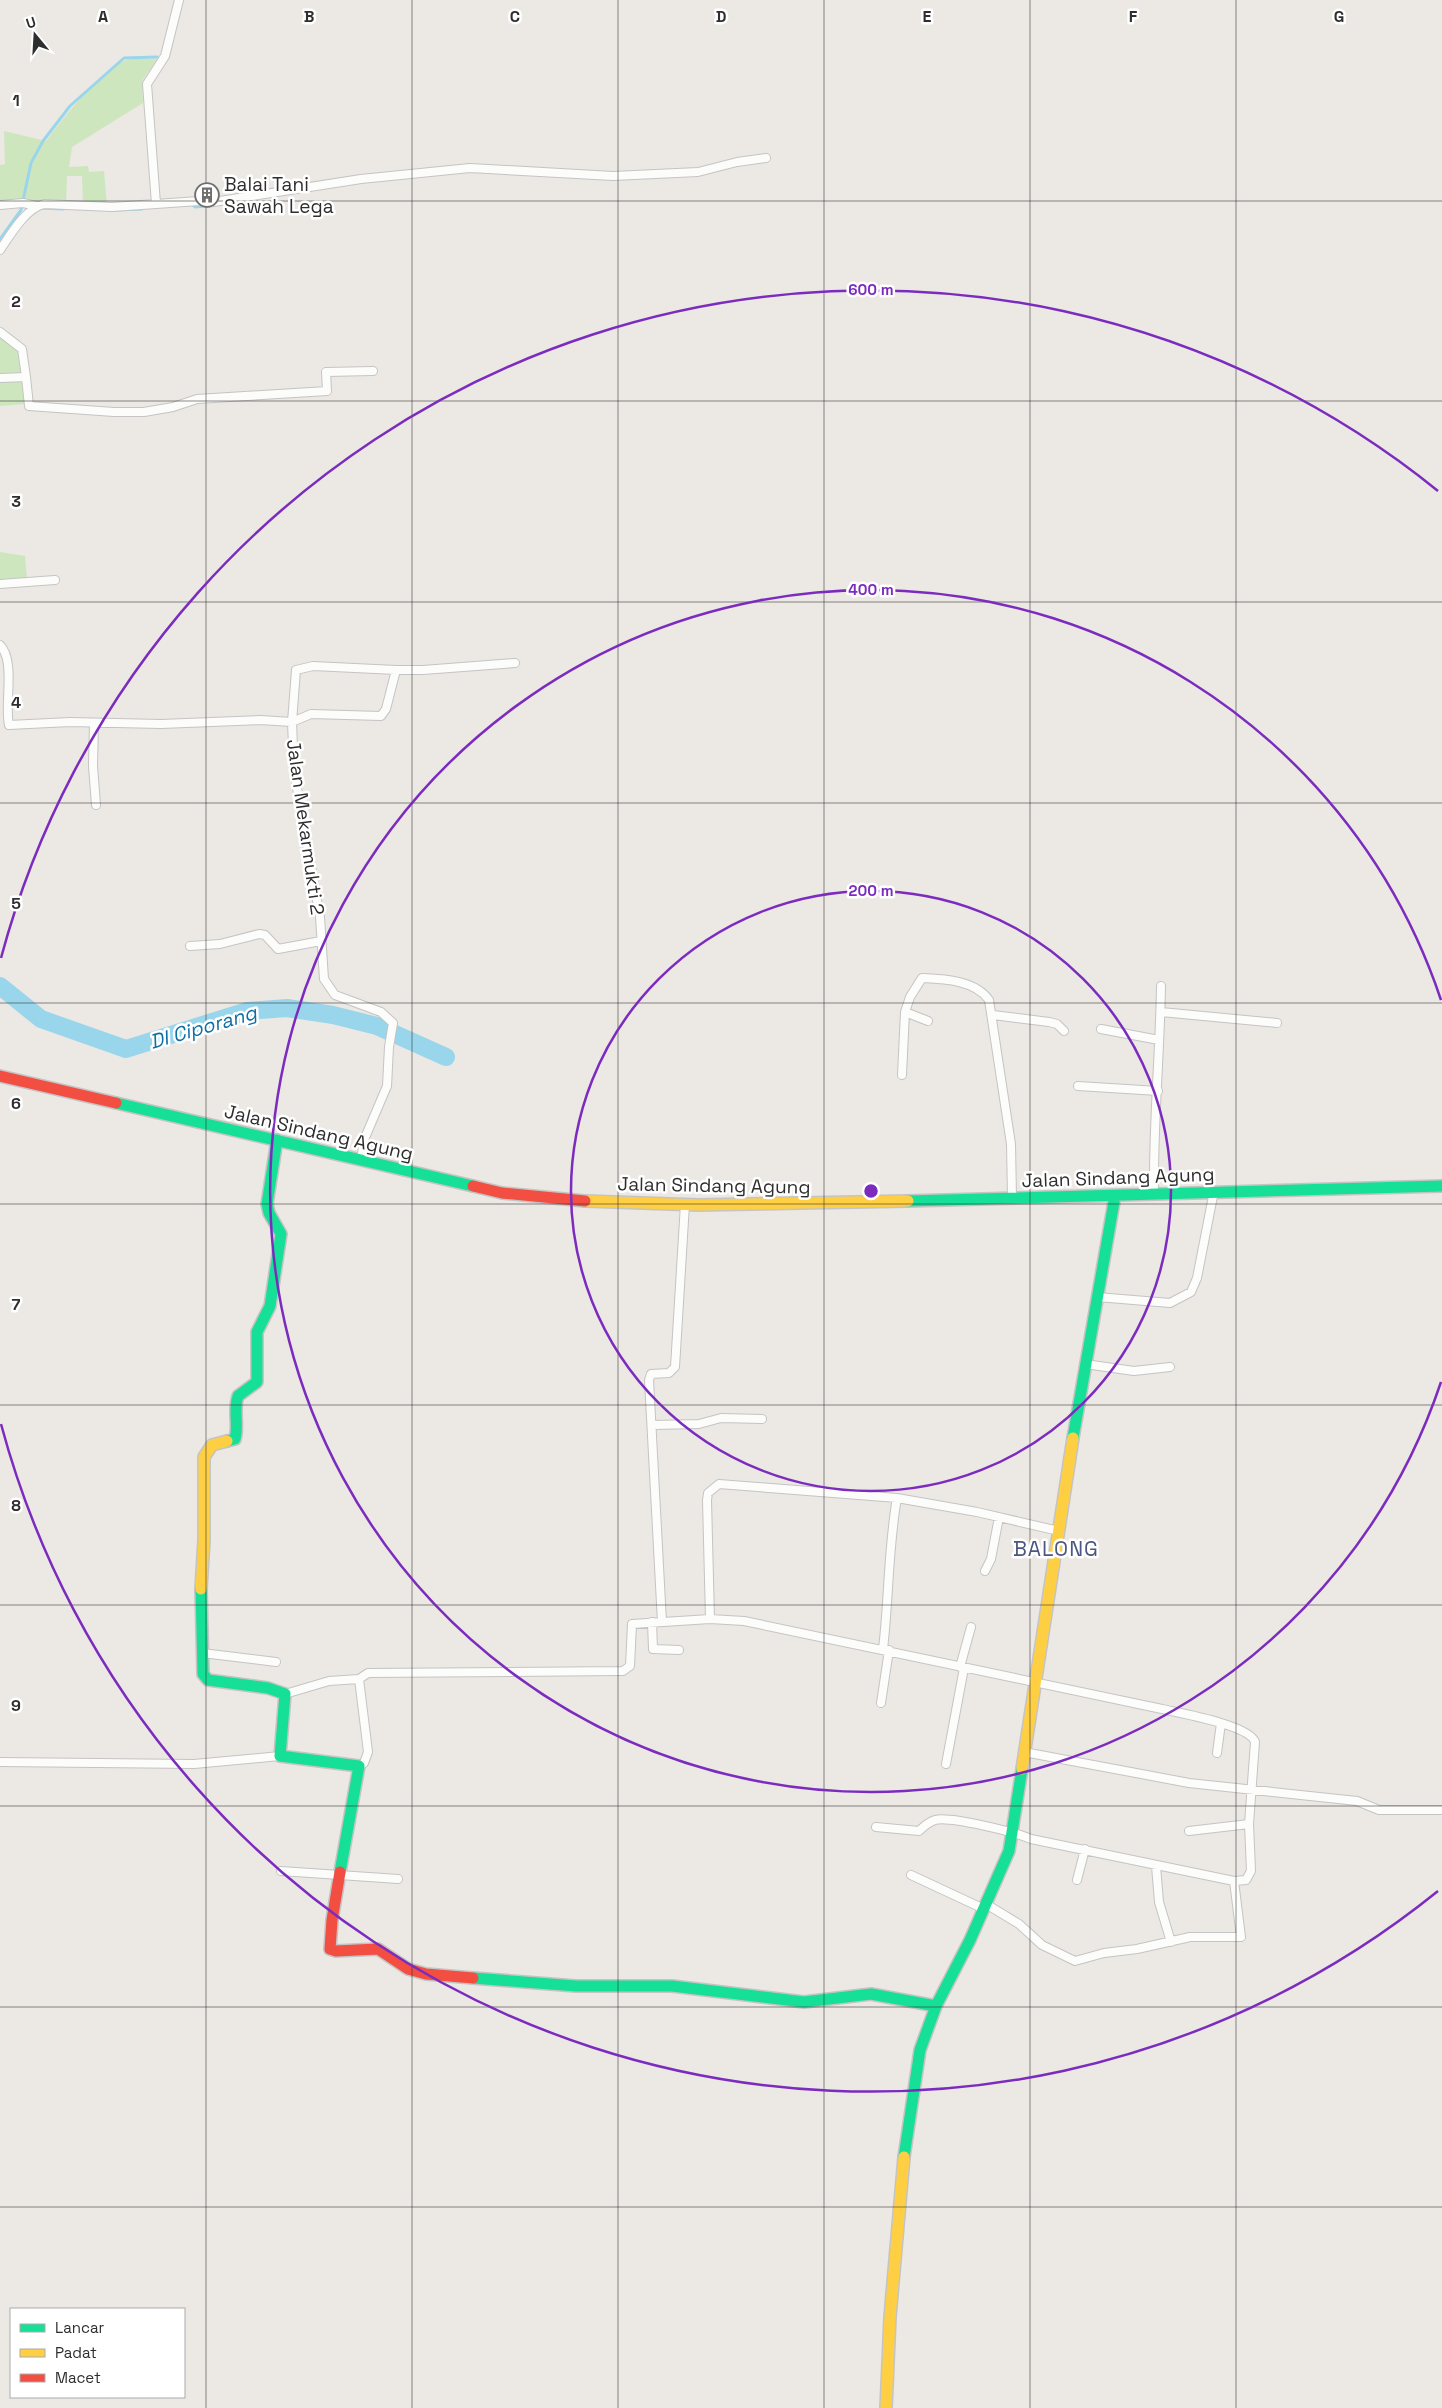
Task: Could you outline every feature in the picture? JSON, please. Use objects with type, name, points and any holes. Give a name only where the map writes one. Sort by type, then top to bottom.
[{"type":"street","points":[[156,204],[148,84],[164,59],[179,0]]},
{"type":"street","points":[[0,205],[23,203],[37,206],[44,204],[112,207],[199,201],[207,203],[362,179],[470,168],[612,176],[698,172],[737,162],[766,158]]},
{"type":"street","points":[[0,250],[18,225],[37,206]]},
{"type":"street","points":[[0,332],[22,348],[29,406],[114,412],[144,412],[173,407],[197,400],[327,391],[326,372],[373,371]]},
{"type":"street","points":[[0,378],[26,377]]},
{"type":"street","points":[[0,584],[55,580]]},
{"type":"street","points":[[0,645],[5,654],[8,674],[7,709],[10,725]]},
{"type":"street","points":[[396,670],[386,709],[381,716],[311,714],[292,722],[296,670],[313,666],[423,670],[516,663]]},
{"type":"street","name":"Jalan Mekarmukti 2","points":[[0,728],[10,725],[94,723],[161,724],[260,720],[292,722],[294,771],[318,908],[324,979],[331,992],[348,1001],[381,1012],[394,1022],[389,1047],[387,1086],[366,1135],[361,1160]]},
{"type":"street","points":[[94,723],[93,766],[96,805]]},
{"type":"street","points":[[190,946],[220,944],[259,934],[265,935],[278,949],[321,941]]},
{"type":"street","points":[[902,1075],[905,1012],[910,998],[922,978],[947,979],[978,989],[989,1000],[993,1015],[1011,1144],[1012,1198]]},
{"type":"street","points":[[1154,1194],[1153,1121],[1158,1092],[1161,986]]},
{"type":"street","points":[[905,1012],[928,1021]]},
{"type":"street","points":[[1161,1012],[1276,1023]]},
{"type":"street","points":[[993,1015],[1049,1022],[1057,1024],[1064,1031]]},
{"type":"street","points":[[1101,1029],[1159,1040]]},
{"type":"street","name":"Jalan Sindang Agung","points":[[0,1076],[522,1196],[685,1204],[896,1203],[1214,1191],[1442,1186]]},
{"type":"street","points":[[1078,1086],[1158,1092]]},
{"type":"street","points":[[277,1140],[267,1204],[269,1213],[281,1234],[270,1306],[257,1332],[255,1355],[257,1382],[254,1387],[242,1391],[236,1399],[235,1439],[210,1444],[206,1447],[204,1457],[202,1653],[205,1679],[268,1688],[285,1694],[328,1682],[359,1679],[368,1673],[623,1670],[630,1666],[630,1625],[710,1619],[755,1623],[1221,1723],[1254,1738],[1249,1824],[1252,1871],[1246,1880],[1234,1881],[1156,1866],[1085,1849],[1031,1839],[1013,1831],[937,1820],[919,1832],[876,1827]]},
{"type":"street","points":[[1097,1297],[1162,1303],[1177,1301],[1186,1296],[1197,1278],[1214,1191]]},
{"type":"street","points":[[886,2408],[890,2317],[908,2125],[920,2050],[936,2006],[1004,1865],[1013,1831],[1085,1364],[1115,1196]]},
{"type":"street","points":[[662,1622],[649,1376],[654,1373],[672,1372],[675,1367],[685,1204]]},
{"type":"street","points":[[1085,1364],[1134,1371],[1170,1367]]},
{"type":"street","points":[[652,1425],[699,1424],[721,1418],[762,1419]]},
{"type":"street","points":[[710,1619],[707,1500],[712,1488],[725,1483],[897,1498],[999,1517],[1059,1531]]},
{"type":"street","points":[[881,1703],[886,1650],[891,1531],[897,1498]]},
{"type":"street","points":[[985,1571],[991,1559],[999,1517]]},
{"type":"street","points":[[652,1622],[654,1650],[679,1650]]},
{"type":"street","points":[[946,1764],[962,1667],[971,1627]]},
{"type":"street","points":[[202,1653],[276,1662]]},
{"type":"street","points":[[0,1762],[194,1764],[280,1756],[359,1766],[364,1763],[368,1752],[359,1679]]},
{"type":"street","points":[[280,1756],[285,1694]]},
{"type":"street","points":[[1217,1753],[1221,1723]]},
{"type":"street","points":[[1024,1752],[1180,1782],[1357,1801],[1379,1810],[1442,1810]]},
{"type":"street","points":[[359,1766],[354,1805],[339,1874],[328,1942],[330,1948],[336,1951],[378,1949],[416,1972],[576,1986],[672,1986],[804,2002],[818,2002],[861,1993],[936,2006]]},
{"type":"street","points":[[1188,1831],[1249,1824]]},
{"type":"street","points":[[1077,1880],[1085,1849]]},
{"type":"street","points":[[1156,1866],[1159,1902],[1171,1942]]},
{"type":"street","points":[[281,1871],[398,1879]]},
{"type":"street","points":[[911,1875],[1019,1924],[1042,1945],[1074,1961],[1104,1953],[1198,1936],[1241,1938],[1234,1881]]},
{"type":"green space","points":[[157,59],[142,81],[143,103],[72,147],[69,167],[88,166],[89,172],[104,171],[107,205],[83,204],[82,176],[67,176],[66,203],[0,202],[0,165],[5,164],[4,131],[46,141],[61,121],[105,73],[126,60]]},
{"type":"green space","points":[[0,335],[20,350],[26,404],[0,406]]},
{"type":"green space","points":[[0,552],[25,556],[27,579],[0,583]]},
{"type":"waterway","points":[[0,239],[21,210],[31,163],[43,141],[70,106],[124,58],[157,57]]},
{"type":"waterway","points":[[191,203],[195,207],[207,206]]},
{"type":"waterway","points":[[41,208],[63,209]]},
{"type":"waterway","points":[[114,210],[142,209]]},
{"type":"waterway","name":"DI Ciporang","points":[[0,986],[41,1019],[126,1049],[247,1011],[287,1008],[333,1015],[377,1026],[446,1057]]},
{"type":"traffic: fast","points":[[116,1103],[473,1186]]},
{"type":"traffic: fast","points":[[227,1441],[235,1439],[238,1396],[257,1382],[257,1332],[270,1306],[281,1234],[269,1213],[267,1204],[277,1140]]},
{"type":"traffic: fast","points":[[908,1201],[1442,1186]]},
{"type":"traffic: fast","points":[[1073,1438],[1115,1196]]},
{"type":"traffic: fast","points":[[201,1589],[203,1674],[208,1680],[268,1688],[285,1694],[280,1756],[359,1766],[340,1872]]},
{"type":"traffic: fast","points":[[904,2157],[920,2050],[936,2006],[970,1940],[1009,1851],[1022,1769]]},
{"type":"traffic: fast","points":[[473,1978],[576,1986],[672,1986],[804,2002],[871,1994],[936,2006]]},
{"type":"traffic: slow","points":[[585,1201],[699,1205],[908,1201]]},
{"type":"traffic: slow","points":[[1022,1769],[1073,1438]]},
{"type":"traffic: slow","points":[[201,1589],[204,1540],[204,1457],[212,1445],[227,1441]]},
{"type":"traffic: slow","points":[[886,2408],[890,2317],[904,2157]]},
{"type":"traffic: jam","points":[[0,1076],[116,1103]]},
{"type":"traffic: jam","points":[[473,1186],[502,1193],[585,1201]]},
{"type":"traffic: jam","points":[[340,1872],[332,1920],[330,1949],[336,1951],[378,1949],[408,1969],[426,1974],[473,1978]]},
{"type":"place","name":"Balai Tani Sawah Lega","points":[[207,195]]},
{"type":"district","name":"BALONG","points":[[1056,1549]]}]
